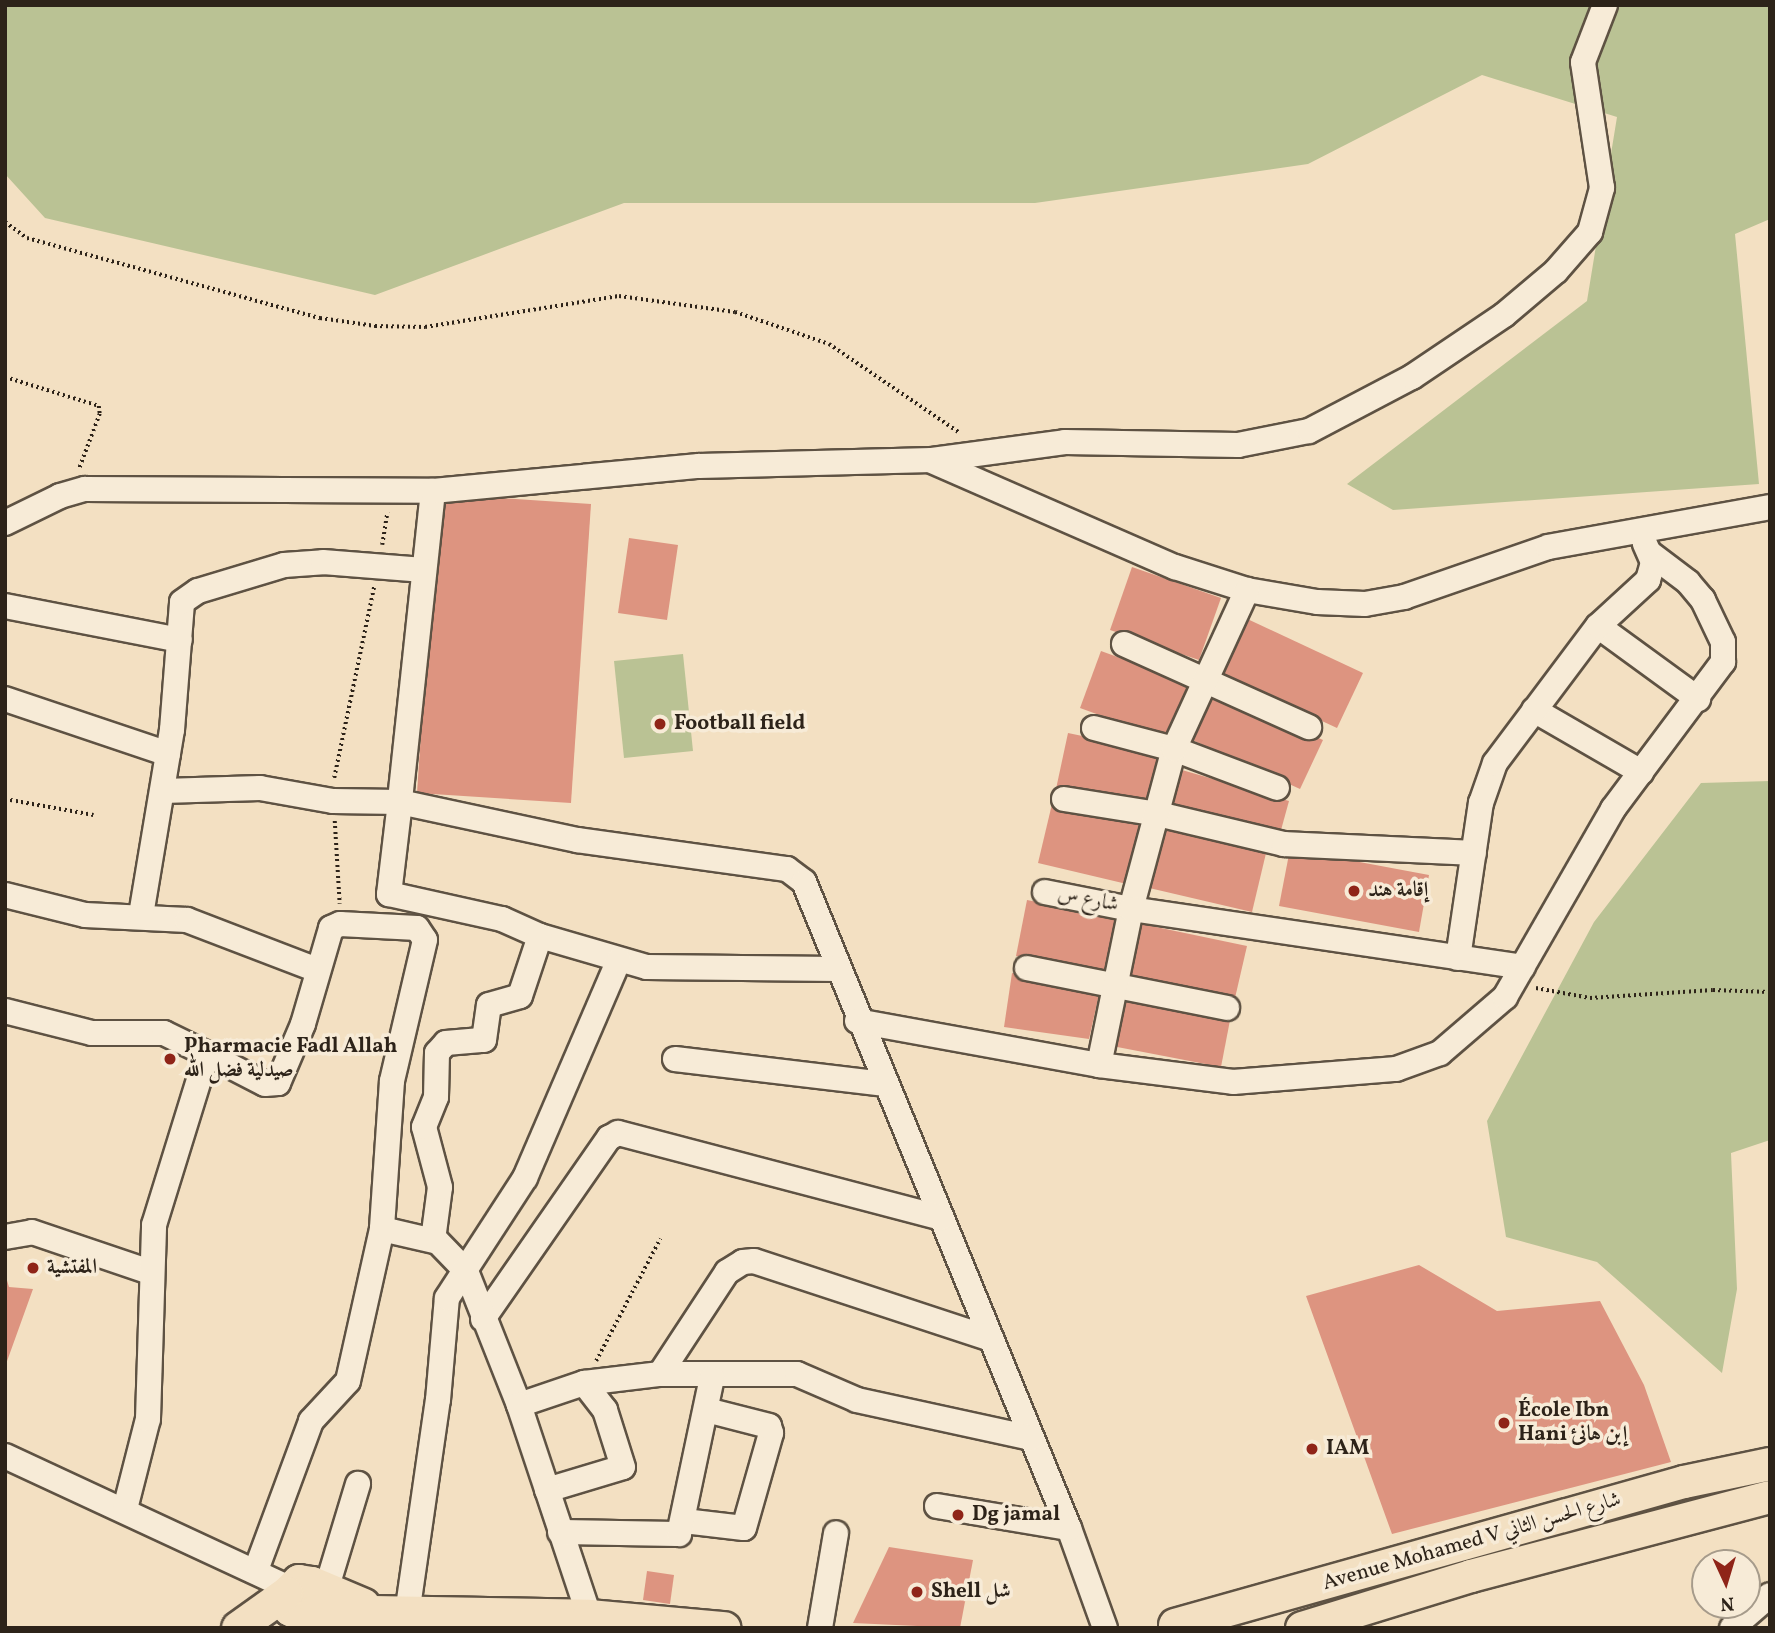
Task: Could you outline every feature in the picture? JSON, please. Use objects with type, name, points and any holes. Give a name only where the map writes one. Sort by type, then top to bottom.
[{"type":"main road","name":"Avenue Mohamed V شارع الحسن الثاني","points":[[1169,1627],[1684,1482],[1770,1464]]},
{"type":"main road","name":"Avenue Mohamed V شارع الحسن الثاني","points":[[1302,1628],[1497,1569],[1770,1497]]},
{"type":"main road","points":[[251,1628],[306,1598]]},
{"type":"main road","points":[[238,1628],[306,1598],[399,1618],[543,1623],[589,1616],[724,1628]]},
{"type":"street","points":[[5,523],[72,492],[433,491],[699,466],[932,460],[1065,442],[1238,445],[1309,431],[1412,377],[1504,315],[1556,271],[1590,232],[1598,216],[1602,188],[1583,62],[1591,33],[1605,5]]},
{"type":"street","points":[[932,460],[1128,549],[1247,590],[1365,604],[1404,597],[1548,547],[1634,529],[1770,507]]},
{"type":"street","points":[[433,491],[389,894],[502,919],[540,936],[620,960],[675,970],[837,970]]},
{"type":"street","points":[[857,1021],[1099,1065],[1233,1082],[1396,1069],[1440,1053],[1504,997],[1520,974],[1614,809],[1723,662],[1723,642],[1696,589],[1651,554],[1634,529]]},
{"type":"street","points":[[1458,958],[1481,803],[1494,763],[1598,626],[1648,580],[1652,572],[1651,554]]},
{"type":"street","points":[[141,915],[168,754],[182,602],[198,591],[293,564],[424,570]]},
{"type":"street","points":[[1099,1065],[1131,909],[1174,749],[1204,676],[1247,590]]},
{"type":"street","points":[[5,606],[180,640]]},
{"type":"street","points":[[1598,626],[1698,699]]},
{"type":"street","points":[[1124,644],[1204,676],[1309,727]]},
{"type":"street","points":[[5,699],[168,754]]},
{"type":"street","points":[[1534,710],[1641,772]]},
{"type":"street","points":[[1094,729],[1174,749],[1277,788]]},
{"type":"street","points":[[163,791],[260,788],[332,801],[400,802],[577,840],[787,869],[796,874],[809,892],[857,1021],[1069,1528],[1105,1628]]},
{"type":"street","points":[[1064,799],[1158,814],[1284,844],[1474,853]]},
{"type":"street","name":"شارع س","points":[[1045,892],[1131,909],[1458,958],[1520,974]]},
{"type":"street","points":[[5,895],[85,915],[141,915],[215,929],[317,970]]},
{"type":"street","points":[[5,1012],[92,1033],[164,1033],[265,1084],[278,1083],[303,1024],[329,933],[340,924],[417,928],[425,940],[391,1081],[382,1229],[348,1381],[311,1421],[256,1570]]},
{"type":"street","points":[[433,1240],[440,1187],[424,1127],[436,1097],[438,1052],[446,1044],[484,1040],[488,1006],[520,996],[540,936]]},
{"type":"street","points":[[399,1618],[438,1400],[445,1306],[452,1286],[466,1271],[546,1136],[620,960]]},
{"type":"street","points":[[1027,968],[1227,1008]]},
{"type":"street","points":[[125,1509],[148,1419],[150,1272],[160,1198],[207,1054]]},
{"type":"street","points":[[675,1059],[884,1084]]},
{"type":"street","points":[[483,1319],[609,1138],[618,1133],[941,1217]]},
{"type":"street","points":[[382,1229],[433,1240],[451,1251],[466,1271],[519,1405],[589,1616]]},
{"type":"street","points":[[5,1237],[32,1232],[150,1272]]},
{"type":"street","points":[[660,1374],[727,1272],[743,1262],[754,1261],[990,1339]]},
{"type":"street","points":[[519,1405],[584,1383],[660,1374],[712,1378],[805,1376],[857,1400],[1031,1438]]},
{"type":"street","points":[[560,1532],[671,1536],[679,1534],[684,1521],[712,1378]]},
{"type":"street","points":[[547,1490],[623,1467],[605,1410],[584,1383]]},
{"type":"street","points":[[684,1521],[734,1530],[744,1528],[771,1433],[769,1426],[706,1410]]},
{"type":"street","points":[[5,1456],[256,1570],[306,1598],[358,1484]]},
{"type":"street","points":[[937,1506],[1069,1528]]},
{"type":"street","points":[[820,1628],[836,1533]]},
{"type":"street","points":[[1732,1628],[1770,1595]]},
{"type":"path","points":[[5,222],[27,238],[320,318],[375,326],[425,327],[619,296],[734,312],[829,344],[988,453]]},
{"type":"path","points":[[5,377],[99,406],[100,414],[72,492]]},
{"type":"path","points":[[340,924],[332,801],[343,724],[378,566],[390,492]]},
{"type":"path","points":[[5,799],[94,815]]},
{"type":"path","points":[[1520,974],[1554,994],[1590,998],[1713,990],[1770,992]]},
{"type":"path","points":[[584,1383],[660,1238]]},
{"type":"green space","points":[[5,5],[1770,5],[1770,219],[1735,234],[1759,484],[1393,510],[1347,484],[1587,301],[1617,117],[1482,75],[1308,164],[1035,203],[624,203],[375,295],[45,218],[5,174]]},
{"type":"green space","points":[[683,654],[693,751],[624,758],[614,661]]},
{"type":"green space","points":[[1770,781],[1770,1140],[1731,1153],[1737,1289],[1722,1373],[1597,1262],[1506,1237],[1487,1121],[1594,922],[1701,783]]},
{"type":"building","points":[[437,494],[591,504],[571,803],[417,793]]},
{"type":"building","points":[[629,538],[678,545],[667,620],[618,613]]},
{"type":"building","points":[[1132,567],[1221,598],[1199,660],[1110,630]]},
{"type":"building","points":[[1241,616],[1363,673],[1337,728],[1216,672]]},
{"type":"building","points":[[1101,651],[1189,683],[1168,740],[1080,708]]},
{"type":"building","points":[[1212,690],[1323,740],[1300,789],[1190,739]]},
{"type":"building","points":[[1068,733],[1164,753],[1152,808],[1056,789]]},
{"type":"building","points":[[1182,770],[1289,801],[1278,841],[1171,809]]},
{"type":"building","points":[[1052,804],[1145,827],[1131,885],[1038,863]]},
{"type":"building","points":[[1160,824],[1267,849],[1252,912],[1145,887]]},
{"type":"building","name":"إقامة هند","points":[[1290,849],[1429,875],[1419,932],[1279,906]]},
{"type":"building","points":[[1027,900],[1118,918],[1107,974],[1016,956]]},
{"type":"building","points":[[1137,923],[1247,946],[1235,998],[1126,975]]},
{"type":"building","points":[[1012,973],[1100,990],[1089,1039],[1004,1027]]},
{"type":"building","points":[[1122,994],[1231,1015],[1221,1067],[1112,1046]]},
{"type":"building","name":"École Ibn Hani إبن هانئ","points":[[1419,1265],[1497,1311],[1600,1301],[1644,1385],[1671,1462],[1392,1534],[1306,1296]]},
{"type":"building","points":[[6,1277],[9,1287],[33,1289],[6,1364]]},
{"type":"building","name":"Shell شل","points":[[889,1547],[973,1560],[960,1628],[853,1623]]},
{"type":"building","points":[[647,1571],[674,1575],[670,1604],[643,1600]]},
{"type":"place","name":"Football field","points":[[660,724]]},
{"type":"place","name":"إقامة هند","points":[[1354,891]]},
{"type":"place","name":"Pharmacie Fadl Allah صيدلية فضل الله","points":[[170,1059]]},
{"type":"place","name":"المفتشية","points":[[33,1268]]},
{"type":"place","name":"École Ibn Hani إبن هانئ","points":[[1504,1423]]},
{"type":"place","name":"IAM","points":[[1312,1449]]},
{"type":"place","name":"Dg jamal","points":[[958,1515]]},
{"type":"place","name":"Shell شل","points":[[917,1592]]}]
